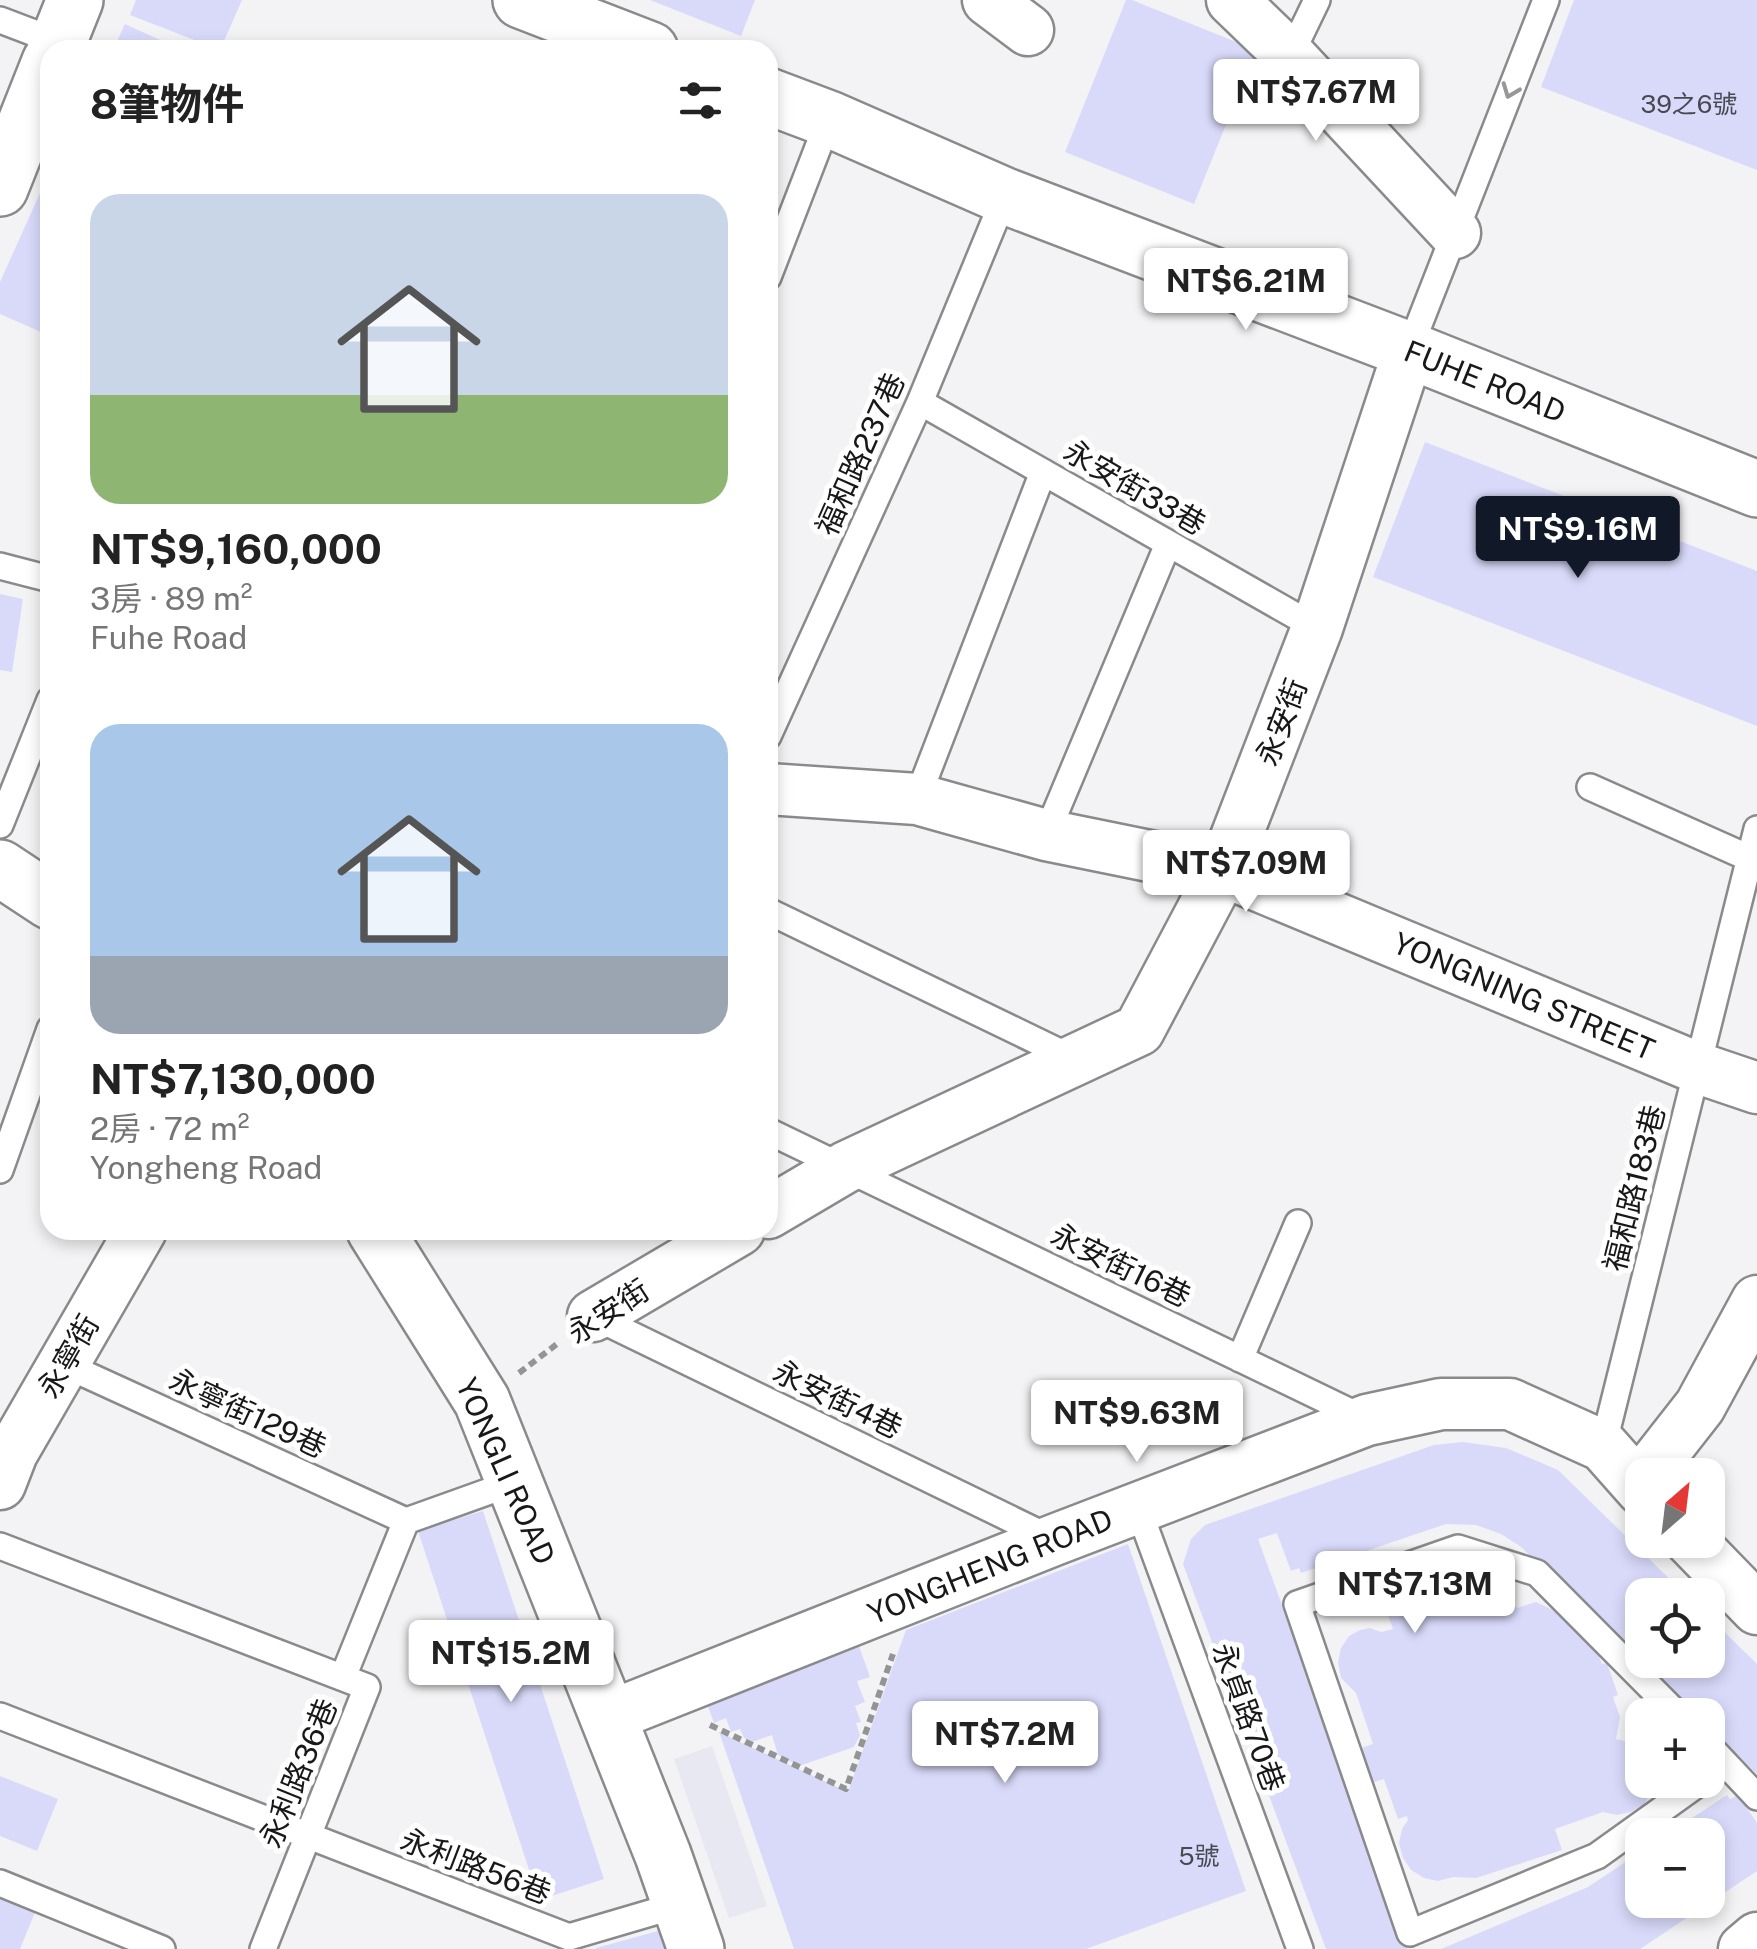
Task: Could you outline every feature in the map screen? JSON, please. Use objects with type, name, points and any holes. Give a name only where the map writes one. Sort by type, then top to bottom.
[{"type":"street","points":[[988,0],[1028,30]]},
{"type":"street","points":[[1232,0],[1290,56],[1455,233]]},
{"type":"street","points":[[556,6],[622,40]]},
{"type":"street","points":[[0,188],[40,95]]},
{"type":"street","name":"FUHE ROAD","points":[[778,100],[1005,196],[1409,350],[1757,489]]},
{"type":"street","name":"永安街","points":[[778,1207],[846,1167],[1139,1030],[1224,871],[1317,628],[1409,350]]},
{"type":"street","name":"YONGNING STREET","points":[[778,790],[917,799],[1046,835],[1224,871],[1698,1068],[1757,1088]]},
{"type":"street","points":[[0,868],[40,894]]},
{"type":"street","name":"永寧街","points":[[0,1484],[12,1453],[135,1240]]},
{"type":"street","name":"YONGLI ROAD","points":[[380,1240],[482,1400],[515,1482],[631,1708],[688,1927]]},
{"type":"street","name":"永安街","points":[[593,1316],[722,1240]]},
{"type":"street","points":[[1661,1458],[1700,1406],[1757,1302]]},
{"type":"street","name":"YONGHENG ROAD","points":[[631,1708],[1367,1420],[1441,1404],[1510,1404],[1602,1446],[1625,1467]]},
{"type":"street","points":[[1707,1558],[1757,1609]]},
{"type":"street","points":[[1744,1949],[1757,1938]]},
{"type":"lane","points":[[1290,56],[1317,0]]},
{"type":"lane","points":[[1409,350],[1546,0]]},
{"type":"lane","points":[[0,20],[40,51]]},
{"type":"lane","points":[[778,251],[829,120]]},
{"type":"lane","name":"福和路237巷","points":[[778,714],[920,402],[1005,196]]},
{"type":"lane","name":"永安街33巷","points":[[920,402],[1317,628]]},
{"type":"lane","points":[[917,799],[1043,472]]},
{"type":"lane","points":[[1046,835],[1168,544]]},
{"type":"lane","points":[[9,568],[40,576]]},
{"type":"lane","points":[[0,825],[40,725]]},
{"type":"lane","points":[[1590,787],[1749,858]]},
{"type":"lane","name":"福和路183巷","points":[[1602,1446],[1757,830]]},
{"type":"lane","points":[[778,916],[1076,1060]]},
{"type":"lane","points":[[0,1170],[40,1056]]},
{"type":"lane","name":"永安街16巷","points":[[778,1136],[1367,1420]]},
{"type":"lane","points":[[1240,1359],[1298,1223]]},
{"type":"lane","name":"永安街4巷","points":[[593,1316],[1054,1540]]},
{"type":"lane","name":"永寧街129巷","points":[[63,1364],[406,1521]]},
{"type":"lane","points":[[406,1521],[515,1482]]},
{"type":"lane","name":"永貞路70巷","points":[[1138,1508],[1300,1949]]},
{"type":"lane","name":"永利路36巷","points":[[263,1949],[368,1687],[343,1677],[406,1521]]},
{"type":"lane","points":[[0,1546],[343,1677]]},
{"type":"lane","points":[[1661,1698],[1536,1573],[1458,1548],[1297,1604],[1410,1933],[1597,1856],[1677,1798]]},
{"type":"lane","name":"永利路56巷","points":[[0,1716],[569,1937],[688,1927]]},
{"type":"lane","points":[[1725,1780],[1757,1798]]},
{"type":"lane","points":[[0,1883],[162,1949]]},
{"type":"path","name":"永安街","points":[[482,1400],[593,1316]]},
{"type":"path","points":[[631,1708],[846,1789],[914,1596]]},
{"type":"shaded area","points":[[712,1746],[767,1906],[729,1918],[674,1759]]},
{"type":"building","points":[[136,0],[242,0],[224,40],[194,40],[130,15]]},
{"type":"building","points":[[650,0],[755,0],[741,36]]},
{"type":"building","points":[[1126,0],[1256,50],[1194,204],[1065,152]]},
{"type":"building","points":[[1574,0],[1757,0],[1757,170],[1541,87]]},
{"type":"building","points":[[125,24],[160,40],[118,40]]},
{"type":"building","points":[[40,193],[40,332],[0,314],[0,282]]},
{"type":"building","points":[[1425,442],[1757,571],[1757,726],[1373,577]]},
{"type":"building","points":[[0,594],[23,599],[12,672],[0,670]]},
{"type":"building","points":[[1463,1442],[1506,1448],[1558,1470],[1625,1535],[1625,1558],[1648,1558],[1669,1578],[1625,1578],[1625,1647],[1521,1547],[1476,1525],[1446,1524],[1301,1573],[1299,1568],[1291,1571],[1277,1533],[1258,1539],[1407,1949],[1326,1949],[1183,1564],[1191,1539],[1205,1525],[1434,1445]]},
{"type":"building","points":[[483,1511],[604,1879],[539,1900],[418,1531]]},
{"type":"building","points":[[1128,1544],[1246,1891],[1086,1949],[794,1949],[719,1732],[848,1792],[906,1630]]},
{"type":"building","points":[[1481,1585],[1496,1588],[1509,1596],[1517,1608],[1536,1602],[1567,1617],[1569,1624],[1596,1648],[1602,1664],[1607,1663],[1618,1695],[1613,1697],[1620,1717],[1616,1739],[1625,1741],[1625,1798],[1648,1798],[1631,1812],[1603,1812],[1555,1829],[1562,1850],[1476,1878],[1438,1881],[1411,1870],[1403,1858],[1399,1843],[1408,1820],[1407,1816],[1398,1819],[1384,1779],[1365,1785],[1353,1751],[1373,1744],[1356,1693],[1341,1678],[1338,1662],[1349,1636],[1370,1628],[1381,1632],[1393,1629],[1385,1607],[1431,1592],[1438,1613],[1447,1610],[1454,1597]]},
{"type":"building","points":[[1725,1633],[1757,1664],[1757,1774],[1725,1743],[1725,1698],[1678,1698],[1657,1678],[1725,1678]]},
{"type":"building","points":[[859,1646],[870,1677],[857,1681],[865,1702],[855,1706],[861,1722],[856,1723],[860,1735],[854,1747],[799,1766],[778,1755],[772,1735],[752,1742],[744,1738],[740,1729],[731,1732],[726,1718],[714,1723],[705,1698]]},
{"type":"building","points":[[0,1776],[58,1799],[37,1851],[0,1836]]},
{"type":"building","points":[[1738,1795],[1757,1823],[1757,1871],[1725,1892],[1725,1818],[1692,1818],[1725,1796],[1730,1799]]},
{"type":"building","points":[[1625,1862],[1625,1918],[1686,1918],[1640,1949],[1441,1949],[1588,1887]]},
{"type":"building","points":[[0,1894],[36,1910],[20,1949],[0,1949]]},
{"type":"building","points":[[665,1929],[670,1949],[596,1949],[596,1948]]}]
